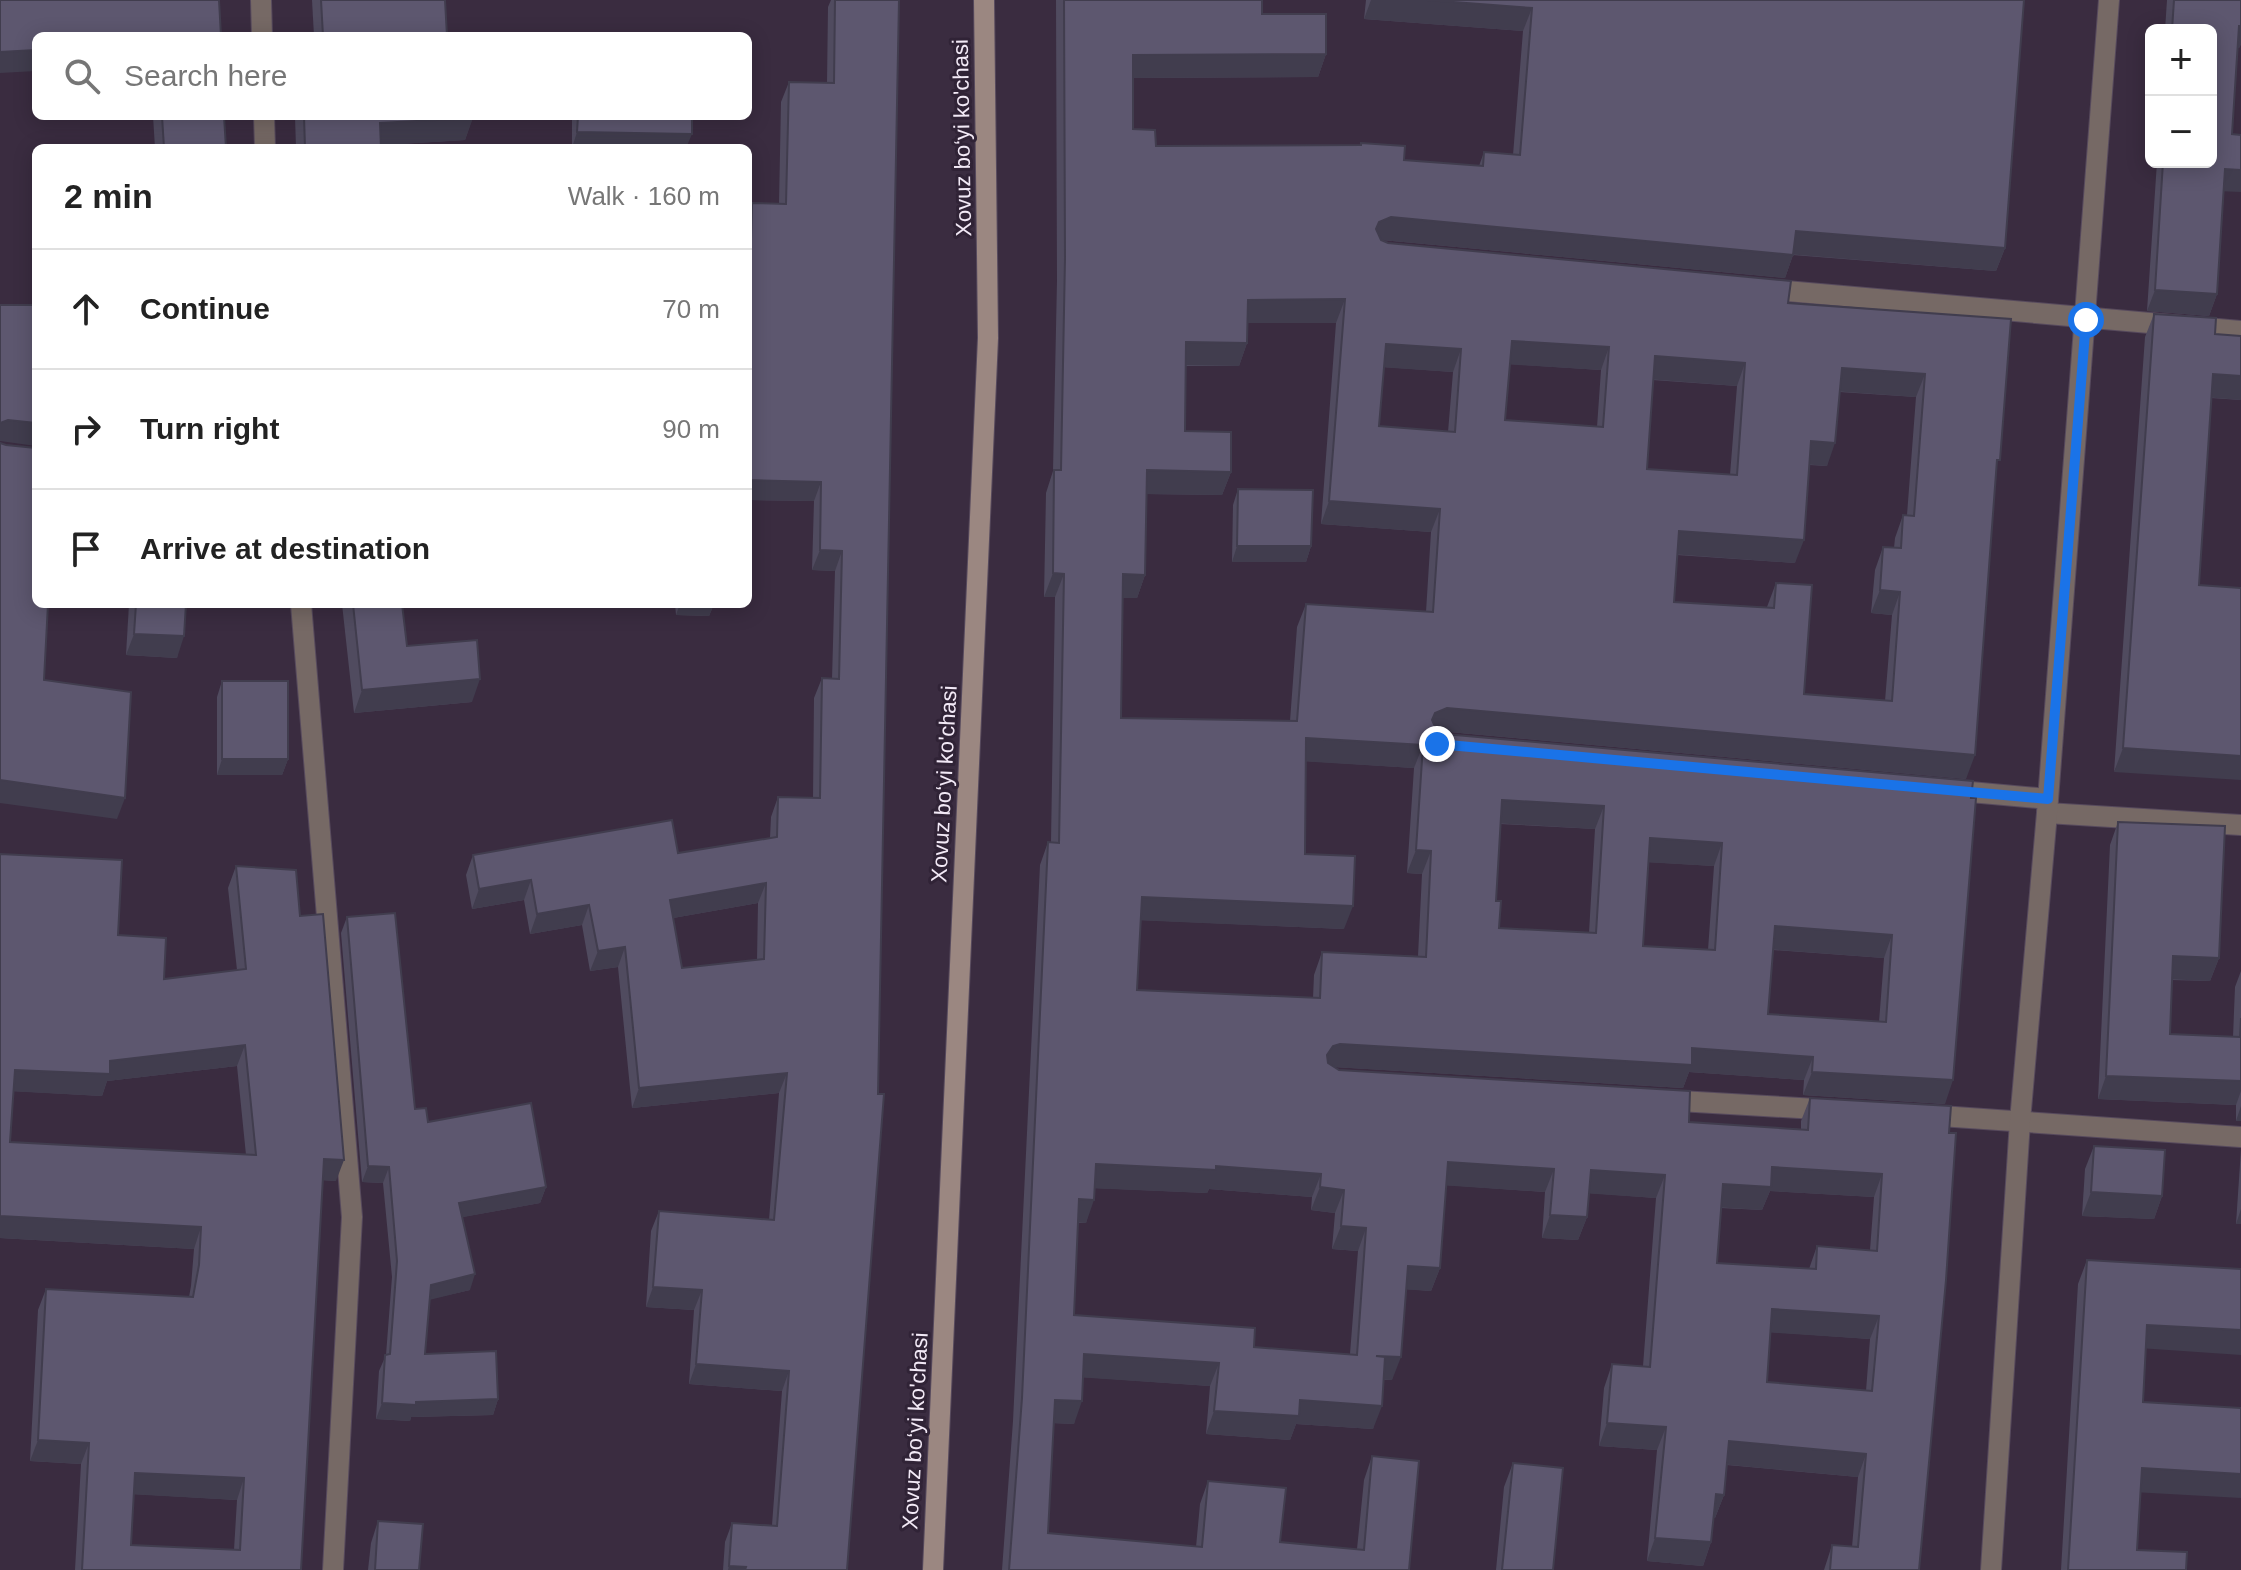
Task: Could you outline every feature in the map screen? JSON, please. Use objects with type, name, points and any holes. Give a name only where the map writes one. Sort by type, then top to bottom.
[{"type":"main road","name":"Xovuz bo‘yi ko'chasi","points":[[933,1570],[988,338],[984,0]]},
{"type":"street","points":[[261,0],[262,32]]},
{"type":"street","points":[[1991,1570],[2020,1121],[2109,0]]},
{"type":"street","points":[[264,120],[265,144]]},
{"type":"street","points":[[1741,287],[2086,320],[2241,331]]},
{"type":"street","points":[[301,608],[352,1217],[333,1570]]},
{"type":"street","points":[[1922,788],[2047,806],[2241,825]]},
{"type":"street","points":[[1644,1099],[1847,1111]]},
{"type":"street","points":[[1910,1114],[2241,1137]]},
{"type":"building","points":[[0,0],[219,0],[221,32],[32,32],[32,50],[0,52]]},
{"type":"building","points":[[321,0],[445,0],[447,32],[323,32]]},
{"type":"building","points":[[835,0],[899,0],[878,1094],[884,1094],[847,1570],[745,1570],[746,1567],[729,1566],[732,1523],[777,1526],[789,1371],[696,1364],[702,1290],[653,1287],[659,1211],[774,1220],[787,1073],[639,1088],[625,947],[598,951],[589,905],[537,914],[531,880],[479,889],[473,855],[672,820],[678,853],[777,837],[778,797],[820,798],[822,678],[839,679],[842,551],[820,550],[821,482],[752,480],[752,203],[786,204],[789,82],[834,83]],"holes":[[[766,883],[764,959],[682,968],[670,900]]]},
{"type":"building","points":[[1064,0],[1262,0],[1262,14],[1326,14],[1326,54],[1133,55],[1133,129],[1155,130],[1156,146],[1361,143],[1405,146],[1404,160],[1483,166],[1484,152],[1520,155],[1532,8],[1427,0],[2024,0],[2005,248],[1796,231],[1793,255],[1391,217],[1379,222],[1376,229],[1381,240],[1388,243],[1791,281],[1788,303],[2011,319],[1975,755],[1447,708],[1435,713],[1432,720],[1437,731],[1444,734],[1973,781],[1971,798],[1976,798],[1953,1080],[1812,1072],[1813,1057],[1692,1048],[1692,1065],[1340,1044],[1333,1046],[1327,1055],[1328,1063],[1339,1070],[1690,1091],[1689,1122],[1808,1130],[1810,1098],[1951,1106],[1949,1133],[1956,1133],[1946,1280],[1919,1570],[1830,1570],[1832,1545],[1858,1547],[1866,1454],[1729,1441],[1724,1495],[1716,1494],[1711,1542],[1655,1538],[1666,1427],[1607,1423],[1612,1364],[1650,1367],[1665,1175],[1591,1170],[1587,1217],[1550,1215],[1554,1169],[1448,1162],[1440,1268],[1408,1266],[1401,1357],[1376,1356],[1385,1357],[1382,1406],[1300,1400],[1299,1416],[1214,1411],[1219,1363],[1084,1354],[1082,1401],[1055,1400],[1048,1533],[1202,1547],[1208,1481],[1286,1488],[1280,1542],[1364,1550],[1372,1456],[1419,1461],[1409,1570],[1009,1570],[1022,1398],[1048,842],[1059,843],[1064,574],[1053,573],[1054,470],[1061,470],[1065,258]],"holes":[[[1345,299],[1329,501],[1440,509],[1433,612],[1306,604],[1297,721],[1121,718],[1123,574],[1145,575],[1147,470],[1231,472],[1231,432],[1185,431],[1186,342],[1247,343],[1248,300]],[[1512,341],[1609,347],[1603,427],[1505,420]],[[1386,344],[1461,349],[1455,432],[1379,426]],[[1655,356],[1745,363],[1737,475],[1647,469]],[[1842,368],[1925,374],[1914,516],[1903,515],[1901,548],[1883,547],[1880,590],[1900,592],[1892,701],[1804,694],[1812,585],[1776,583],[1774,608],[1674,602],[1679,531],[1804,540],[1811,441],[1835,443]],[[1306,738],[1423,745],[1416,850],[1431,851],[1426,957],[1322,952],[1320,998],[1137,990],[1142,897],[1353,906],[1355,856],[1305,854]],[[1502,800],[1604,806],[1596,933],[1499,928],[1501,901],[1496,901]],[[1650,838],[1722,843],[1715,950],[1643,946]],[[1775,926],[1892,935],[1886,1022],[1768,1014]],[[1096,1164],[1216,1170],[1216,1166],[1321,1174],[1320,1187],[1344,1190],[1341,1226],[1366,1228],[1357,1355],[1254,1347],[1255,1328],[1074,1315],[1079,1199],[1094,1200]],[[1772,1167],[1882,1174],[1877,1251],[1817,1246],[1816,1269],[1717,1263],[1723,1184],[1771,1187]],[[1772,1309],[1879,1316],[1872,1391],[1767,1382]]]},
{"type":"building","points":[[2174,0],[2241,0],[2232,134],[2241,135],[2241,170],[2225,169],[2217,294],[2155,290],[2163,168],[2217,168],[2217,24],[2172,24]]},
{"type":"building","points":[[162,120],[224,120],[226,144],[164,144]]},
{"type":"building","points":[[304,120],[436,120],[380,123],[381,144],[305,144]]},
{"type":"building","points":[[578,120],[692,120],[692,134],[577,132]]},
{"type":"building","points":[[0,305],[32,305],[32,423],[8,420],[0,423]]},
{"type":"building","points":[[2154,314],[2216,318],[2215,334],[2241,336],[2241,376],[2213,374],[2199,585],[2241,588],[2241,756],[2123,748]]},
{"type":"building","points":[[0,443],[32,448],[32,608],[48,608],[44,680],[131,692],[125,798],[0,780]]},
{"type":"building","points":[[1238,489],[1313,490],[1311,546],[1237,546]]},
{"type":"building","points":[[136,608],[186,608],[184,636],[134,634]]},
{"type":"building","points":[[353,608],[402,608],[407,646],[477,640],[480,679],[362,690]]},
{"type":"building","points":[[222,681],[288,681],[288,759],[222,759]]},
{"type":"building","points":[[2118,822],[2225,826],[2219,958],[2173,956],[2170,1034],[2240,1037],[2241,1018],[2241,1081],[2106,1076]]},
{"type":"building","points":[[0,854],[122,860],[118,935],[166,938],[164,979],[246,969],[236,866],[296,870],[300,916],[323,914],[344,1160],[324,1159],[301,1570],[82,1570],[89,1443],[38,1440],[46,1289],[193,1297],[201,1227],[0,1216]],"holes":[[[245,1045],[256,1155],[10,1142],[15,1070],[110,1074],[110,1061]],[[135,1473],[244,1478],[240,1550],[131,1545]]]},
{"type":"building","points":[[395,913],[415,1109],[426,1108],[428,1122],[531,1103],[546,1187],[459,1203],[475,1274],[431,1285],[425,1354],[496,1351],[498,1399],[416,1402],[416,1405],[382,1403],[385,1355],[390,1354],[397,1261],[389,1167],[368,1166],[347,917]]},
{"type":"building","points":[[2094,1146],[2165,1150],[2162,1196],[2091,1192]]},
{"type":"building","points":[[2087,1260],[2241,1269],[2241,1330],[2147,1325],[2143,1402],[2241,1408],[2241,1474],[2142,1468],[2137,1550],[2187,1552],[2186,1570],[2068,1570]]},
{"type":"building","points":[[1513,1463],[1563,1468],[1553,1570],[1502,1570]]},
{"type":"building","points":[[378,1521],[423,1524],[419,1570],[375,1570]]},
{"type":"route","points":[[1437,744],[2048,799],[2086,320]]}]
